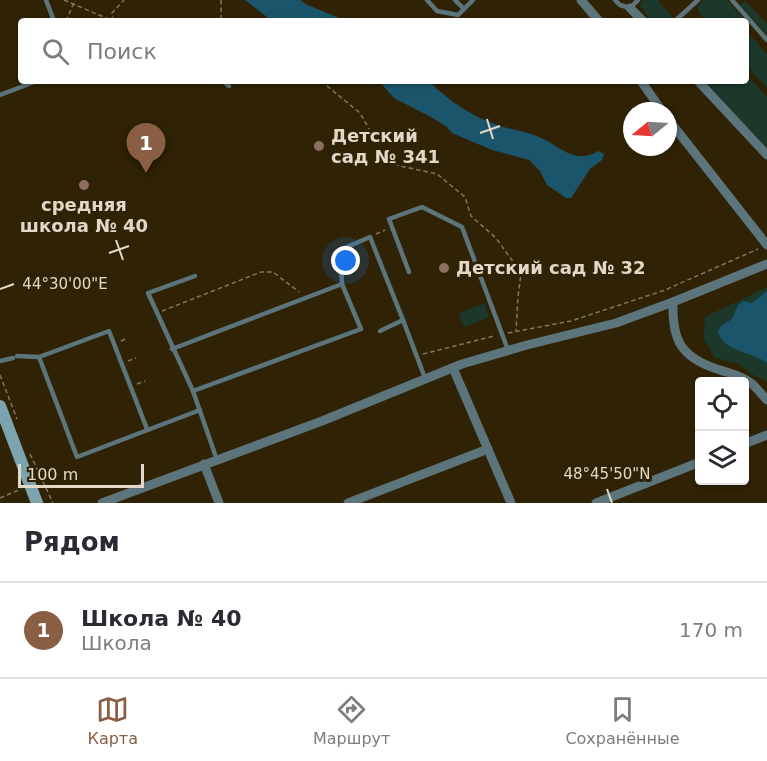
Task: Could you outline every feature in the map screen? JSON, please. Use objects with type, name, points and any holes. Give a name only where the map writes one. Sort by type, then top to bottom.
[{"type":"main road","points":[[0,406],[37,503]]},
{"type":"street","points":[[581,0],[596,18]]},
{"type":"street","points":[[630,8],[640,18]]},
{"type":"street","points":[[643,84],[656,102]]},
{"type":"street","points":[[701,84],[767,155]]},
{"type":"street","points":[[677,131],[765,244]]},
{"type":"street","points":[[102,503],[322,421],[424,378],[508,351],[616,322],[767,264]]},
{"type":"street","points":[[673,302],[673,323],[677,337],[688,356],[752,383],[767,400]]},
{"type":"street","points":[[453,368],[511,503]]},
{"type":"street","points":[[749,442],[767,435]]},
{"type":"street","points":[[348,503],[488,449]]},
{"type":"street","points":[[204,464],[219,503]]},
{"type":"street","points":[[596,503],[695,464]]},
{"type":"lane","points":[[46,0],[53,18]]},
{"type":"lane","points":[[427,0],[437,10],[458,15],[473,0]]},
{"type":"lane","points":[[455,0],[464,9]]},
{"type":"lane","points":[[615,0],[620,5],[630,8],[638,0]]},
{"type":"lane","points":[[678,18],[698,0]]},
{"type":"lane","points":[[732,0],[748,18]]},
{"type":"lane","points":[[749,19],[767,40]]},
{"type":"lane","points":[[0,95],[29,84]]},
{"type":"lane","points":[[409,272],[388,219],[422,207],[462,227],[508,351]]},
{"type":"lane","points":[[193,391],[361,329],[342,284],[340,250],[370,237],[424,378]]},
{"type":"lane","points":[[195,276],[148,293],[193,391],[217,460]]},
{"type":"lane","points":[[172,349],[342,284]]},
{"type":"lane","points":[[380,331],[403,320]]},
{"type":"lane","points":[[0,361],[15,357],[39,357],[109,331],[147,429]]},
{"type":"lane","points":[[39,357],[76,457],[200,410]]},
{"type":"path","points":[[64,0],[106,18]]},
{"type":"path","points":[[67,18],[75,0]]},
{"type":"path","points":[[113,18],[112,13],[124,0]]},
{"type":"path","points":[[221,0],[221,18]]},
{"type":"path","points":[[325,84],[360,113],[384,155],[396,165],[437,174],[465,197],[471,216],[496,238],[521,273],[516,332]]},
{"type":"path","points":[[370,237],[391,226]]},
{"type":"path","points":[[417,356],[502,334],[571,321],[665,290],[765,244]]},
{"type":"path","points":[[157,313],[261,272],[273,272],[307,298]]},
{"type":"path","points":[[114,344],[128,338]]},
{"type":"path","points":[[122,363],[136,358]]},
{"type":"path","points":[[0,375],[19,424]]},
{"type":"path","points":[[131,387],[145,381]]},
{"type":"path","points":[[30,454],[53,503]]},
{"type":"green space","points":[[644,0],[658,0],[673,18],[650,18],[639,5]]},
{"type":"green space","points":[[704,0],[727,0],[742,18],[703,18],[699,13],[698,6]]},
{"type":"green space","points":[[745,1],[767,24],[767,35],[740,5]]},
{"type":"green space","points":[[749,33],[767,54],[767,88],[749,68]]},
{"type":"green space","points":[[749,77],[767,97],[767,148],[707,84],[749,84]]},
{"type":"green space","points":[[767,287],[767,381],[751,374],[739,364],[715,358],[703,338],[705,317]]},
{"type":"green space","points":[[485,303],[489,317],[464,327],[459,313]]},
{"type":"water","points":[[245,0],[301,0],[305,4],[340,18],[268,18]]},
{"type":"water","points":[[382,84],[432,84],[445,96],[482,119],[535,135],[567,153],[582,156],[598,151],[604,154],[602,160],[590,169],[571,198],[566,198],[547,185],[540,171],[529,160],[492,150],[452,133],[446,126],[394,98]]},
{"type":"water","points":[[767,291],[767,363],[726,344],[718,332],[721,326],[732,319],[738,305],[744,301],[752,303]]},
{"type":"place","name":"Детский сад № 341","points":[[319,146]]},
{"type":"place","name":"Школа № 40","points":[[146,173]]},
{"type":"place","name":"средняя школа № 40","points":[[84,185]]},
{"type":"place","name":"Детский сад № 32","points":[[444,268]]}]
